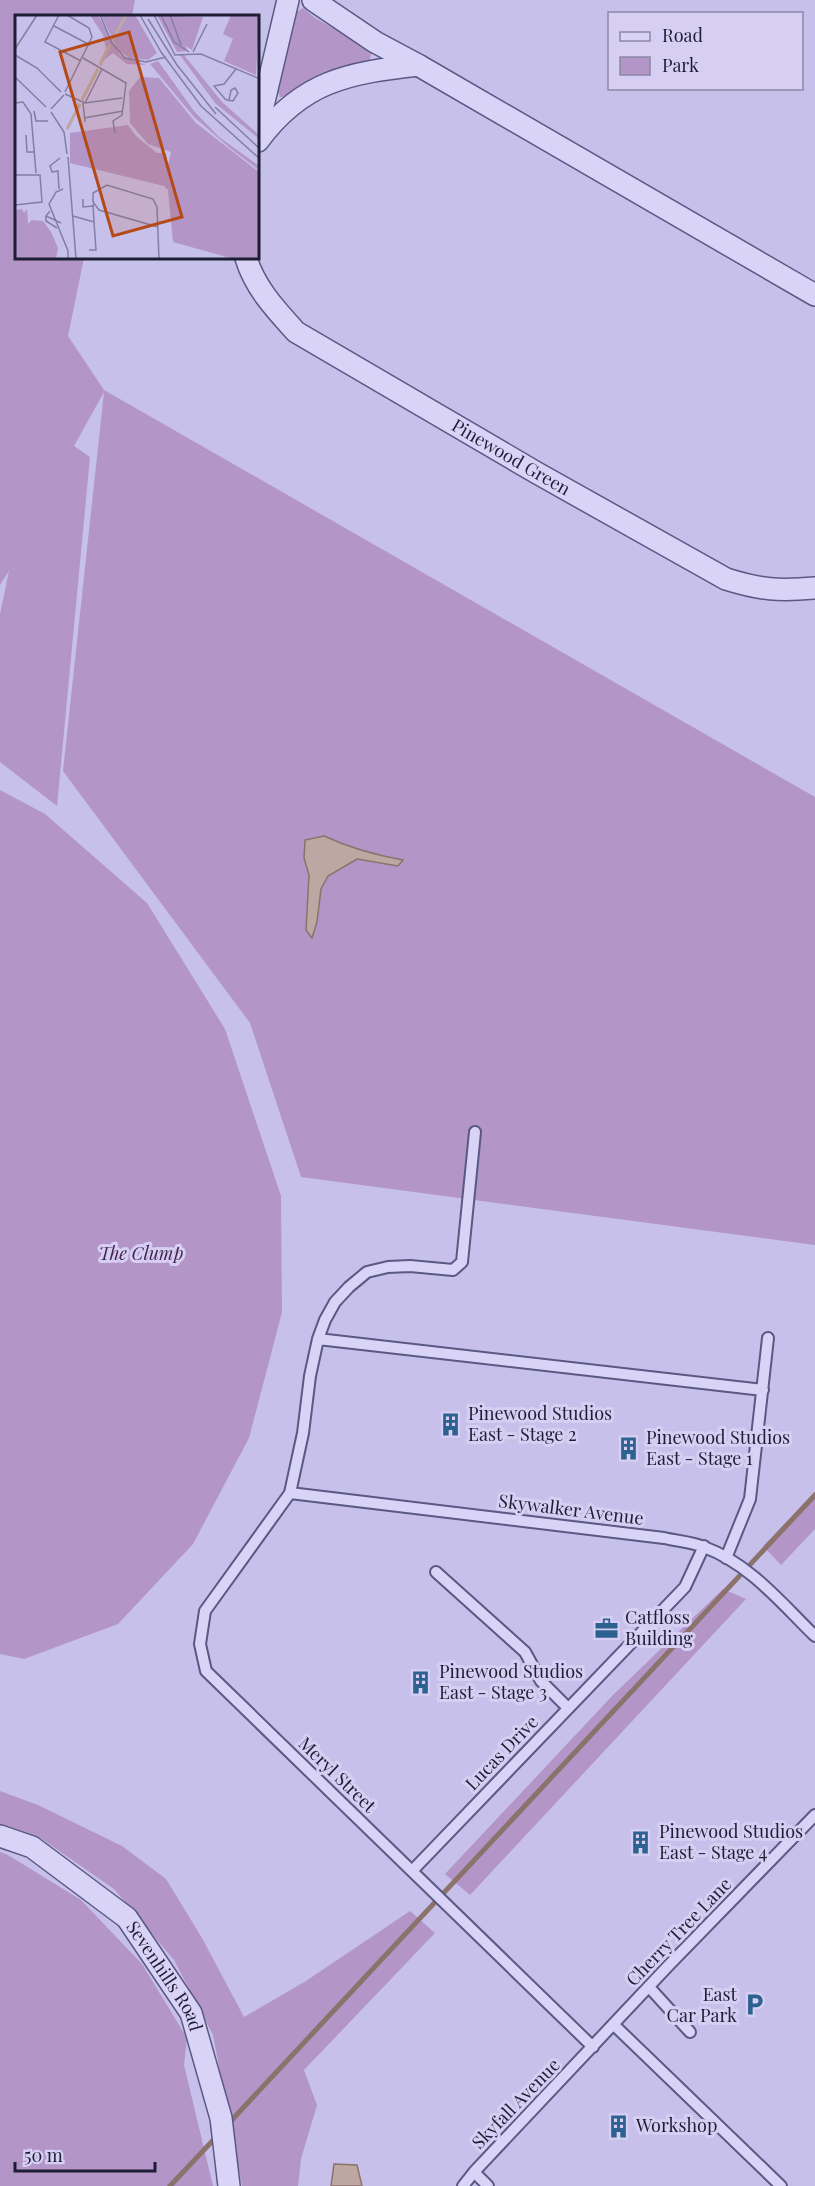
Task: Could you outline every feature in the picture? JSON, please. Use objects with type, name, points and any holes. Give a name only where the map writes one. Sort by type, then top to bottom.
[{"type":"street","points":[[260,119],[288,0]]},
{"type":"street","points":[[313,0],[375,42],[815,295]]},
{"type":"street","points":[[260,138],[289,107],[312,91],[337,79],[380,69],[418,65]]},
{"type":"street","name":"Pinewood Green","points":[[247,260],[258,286],[296,332],[537,473],[726,579],[752,588],[779,591],[815,588]]},
{"type":"street","name":"Sevenhills Road","points":[[0,1836],[32,1847],[127,1918],[191,2013],[221,2118],[229,2186]]},
{"type":"lane","points":[[290,1493],[303,1433],[318,1339],[325,1320],[335,1302],[367,1272],[388,1267],[410,1266],[453,1270],[462,1262],[475,1132]]},
{"type":"lane","points":[[726,1558],[750,1499],[768,1338]]},
{"type":"lane","points":[[318,1339],[763,1390]]},
{"type":"lane","name":"Skywalker Avenue","points":[[290,1493],[664,1538],[704,1546],[738,1563],[815,1636]]},
{"type":"lane","name":"Meryl Street","points":[[290,1493],[205,1611],[200,1644],[206,1671],[593,2047]]},
{"type":"lane","name":"Lucas Drive","points":[[412,1871],[685,1587],[704,1546]]},
{"type":"lane","points":[[436,1572],[525,1652],[541,1681],[568,1708]]},
{"type":"lane","name":"Cherry Tree Lane","points":[[593,2047],[815,1815]]},
{"type":"lane","points":[[649,1987],[690,2032]]},
{"type":"lane","points":[[614,2025],[781,2186]]},
{"type":"lane","name":"Skyfall Avenue","points":[[463,2186],[593,2047]]},
{"type":"lane","points":[[474,2172],[488,2186]]},
{"type":"green space","points":[[0,0],[135,0],[132,15],[15,15],[15,260],[84,260],[68,336],[104,390],[815,797],[815,1245],[301,1177],[250,1023],[63,771],[104,392],[74,446],[90,457],[57,806],[0,762],[0,614],[9,571],[0,585]]},
{"type":"green space","points":[[303,8],[315,18],[372,50],[369,63],[288,97],[280,97],[277,90],[296,12]]},
{"type":"green space","name":"The Clump","points":[[0,790],[45,814],[147,903],[225,1029],[281,1196],[282,1312],[249,1438],[193,1544],[118,1624],[24,1659],[0,1654]]},
{"type":"green space","points":[[815,1492],[815,1529],[781,1565],[763,1546]]},
{"type":"green space","points":[[723,1589],[746,1599],[470,1895],[445,1874],[613,1695]]},
{"type":"green space","points":[[0,1791],[38,1805],[122,1846],[166,1879],[202,1938],[244,2017],[306,1981],[410,1911],[435,1933],[304,2070],[317,2105],[301,2159],[298,2186],[242,2186],[213,2035],[174,1960],[114,1889],[42,1839],[0,1825]]},
{"type":"green space","points":[[0,1852],[81,1900],[142,1964],[187,2038],[184,2065],[213,2186],[0,2186]]},
{"type":"shaded area","points":[[324,836],[363,851],[403,860],[398,866],[357,859],[328,876],[321,889],[317,922],[312,938],[306,930],[309,875],[304,858],[305,840]]},
{"type":"shaded area","points":[[334,2164],[357,2165],[362,2186],[331,2186]]},
{"type":"waterway","points":[[228,2124],[815,1495]]},
{"type":"waterway","points":[[170,2186],[218,2135]]},
{"type":"place","name":"Pinewood Studios East - Stage 2","points":[[450,1424]]},
{"type":"place","name":"Pinewood Studios East - Stage 1","points":[[628,1448]]},
{"type":"place","name":"Catfloss Building","points":[[607,1628]]},
{"type":"place","name":"Pinewood Studios East - Stage 3","points":[[421,1682]]},
{"type":"place","name":"Pinewood Studios East - Stage 4","points":[[641,1842]]},
{"type":"place","name":"East Car Park","points":[[755,2005]]},
{"type":"place","name":"Workshop","points":[[618,2126]]}]
